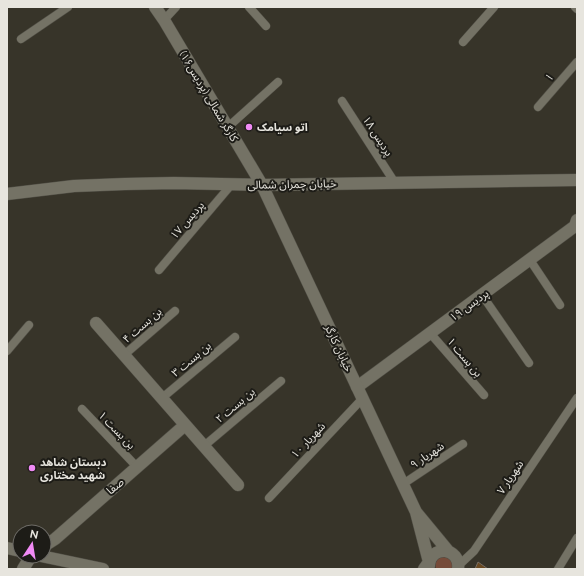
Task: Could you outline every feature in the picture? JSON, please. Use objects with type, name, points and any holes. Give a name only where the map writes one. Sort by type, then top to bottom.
[{"type":"main road","name":"کارگر شمالی (پردیس۱۶)","points":[[155,7],[262,185]]},
{"type":"main road","name":"خیابان چمران شمالی","points":[[7,194],[74,186],[125,184],[174,183],[262,185],[577,180]]},
{"type":"main road","name":"خیابان کارگر","points":[[262,185],[416,512],[427,567]]},
{"type":"main road","name":"پردیس ۱۹","points":[[357,387],[575,226],[577,220]]},
{"type":"main road","points":[[96,322],[238,485]]},
{"type":"main road","name":"صفا","points":[[52,541],[185,425]]},
{"type":"main road","name":"خیابان کارگر","points":[[416,512],[449,552],[453,554],[458,562],[459,568]]},
{"type":"main road","points":[[427,567],[430,558],[437,552],[449,552]]},
{"type":"main road","points":[[52,558],[103,569]]},
{"type":"lane","points":[[22,39],[68,7]]},
{"type":"lane","points":[[164,20],[176,7]]},
{"type":"lane","points":[[249,7],[266,26]]},
{"type":"lane","points":[[464,42],[494,7]]},
{"type":"lane","name":"۱","points":[[538,106],[577,62]]},
{"type":"lane","points":[[228,127],[278,82]]},
{"type":"lane","name":"پردیس ۱۸","points":[[342,101],[395,183]]},
{"type":"lane","name":"پردیس ۱۷","points":[[159,270],[231,185]]},
{"type":"lane","points":[[530,260],[560,304]]},
{"type":"lane","points":[[482,295],[529,363]]},
{"type":"lane","name":"بن بست ۴","points":[[124,355],[175,311]]},
{"type":"lane","points":[[7,351],[29,325]]},
{"type":"lane","name":"بن بست ۱","points":[[430,333],[484,395]]},
{"type":"lane","name":"بن بست ۳","points":[[162,398],[235,337]]},
{"type":"lane","name":"بن بست ۲","points":[[204,446],[281,381]]},
{"type":"lane","name":"شهریار ۱۰","points":[[269,498],[362,398]]},
{"type":"lane","name":"شهریار ۷","points":[[459,568],[474,551],[577,398]]},
{"type":"lane","name":"بن بست ۱","points":[[82,408],[137,467]]},
{"type":"lane","name":"شهریار ۹","points":[[403,484],[463,444]]},
{"type":"lane","points":[[558,569],[577,538]]},
{"type":"shaded area","points":[[443,557],[449,558],[452,562],[452,569],[436,569],[436,561]]},
{"type":"building","points":[[478,562],[488,569],[475,569]]},
{"type":"place","name":"اتو سیامک","points":[[249,127]]},
{"type":"place","name":"دبستان شاهد شهید مختاری","points":[[32,468]]}]
